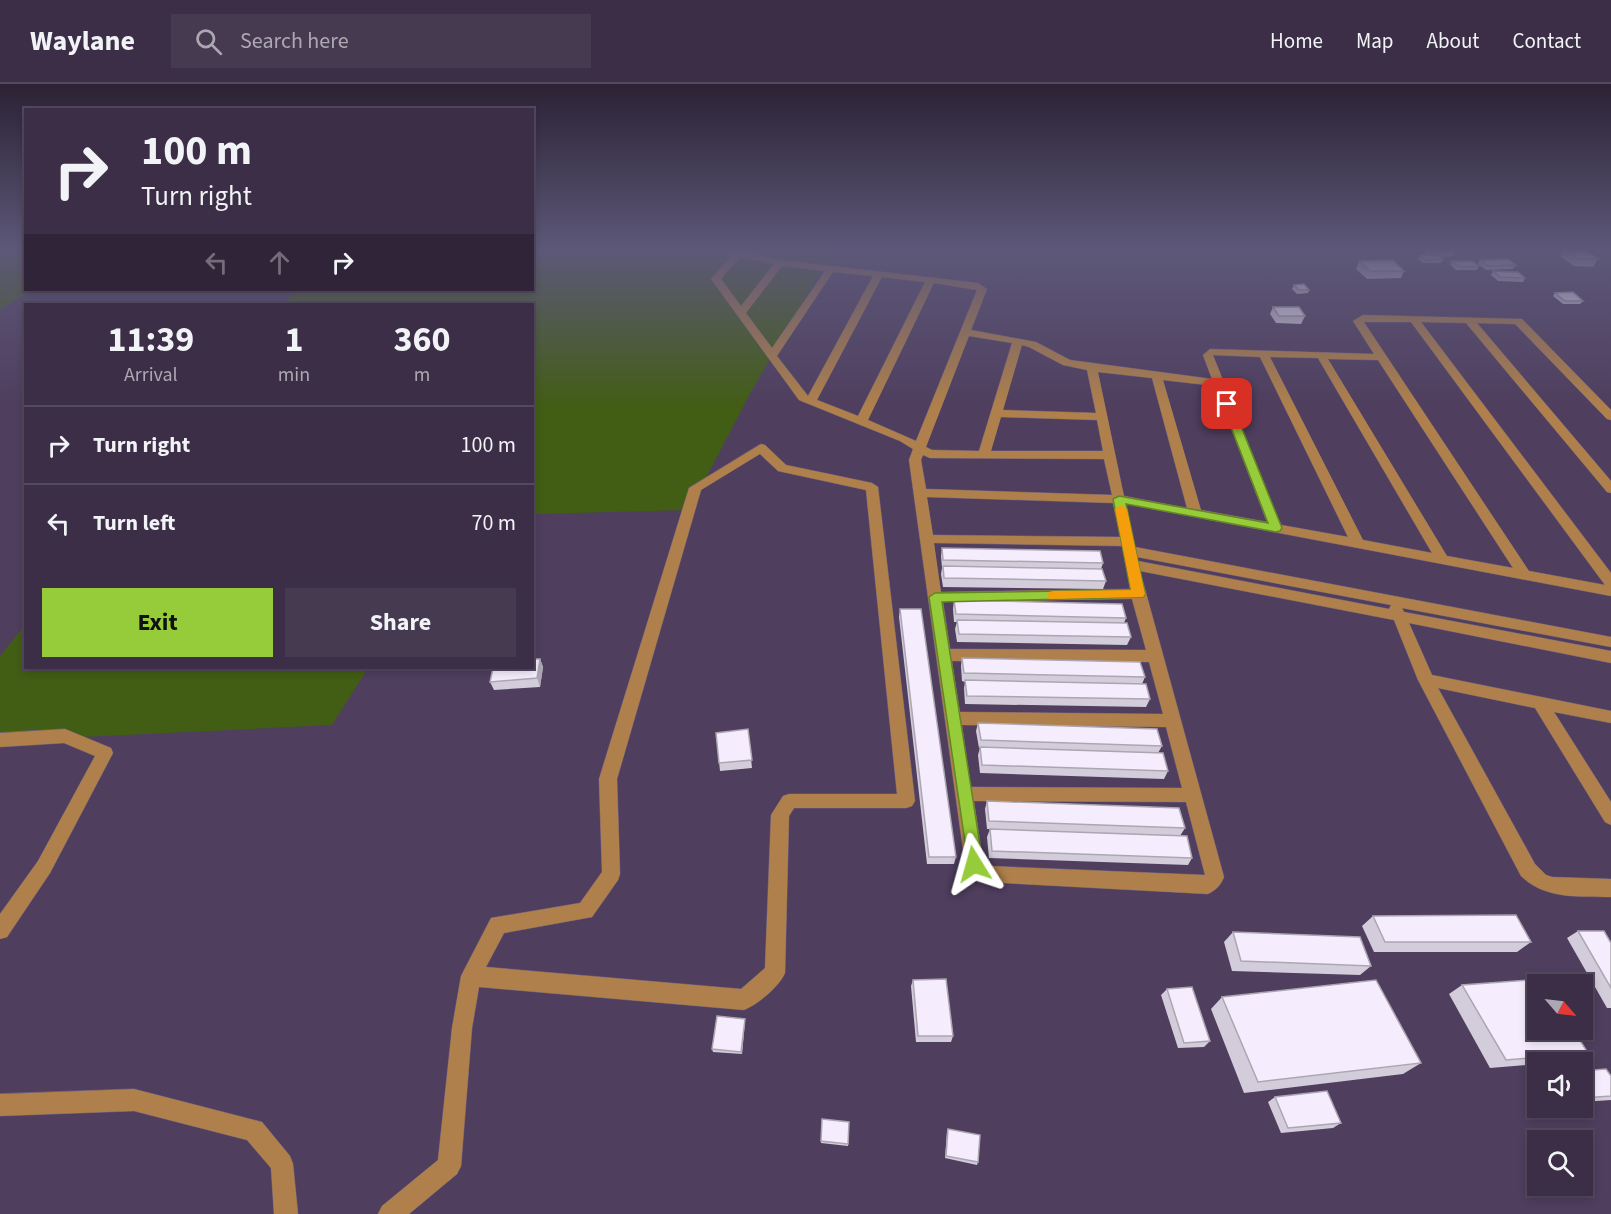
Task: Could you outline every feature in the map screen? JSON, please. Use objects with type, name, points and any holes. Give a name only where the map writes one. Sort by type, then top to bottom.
[{"type":"street","points":[[732,303],[803,398],[930,454],[1110,454]]},
{"type":"street","points":[[740,314],[749,303]]},
{"type":"street","points":[[772,356],[808,303]]},
{"type":"street","points":[[811,401],[864,303]]},
{"type":"street","points":[[861,422],[920,303]]},
{"type":"street","points":[[977,303],[915,460],[974,864],[985,874],[1208,885],[1215,877],[1138,594],[1092,368]]},
{"type":"street","points":[[1525,575],[1358,321],[1363,318],[1413,318],[1512,320],[1522,323],[1611,417]]},
{"type":"street","points":[[1413,318],[1611,583]]},
{"type":"street","points":[[1468,319],[1611,489]]},
{"type":"street","points":[[965,332],[1032,344],[1067,363],[1219,383]]},
{"type":"street","points":[[984,455],[1018,340]]},
{"type":"street","points":[[1276,528],[1208,355],[1209,352],[1382,357]]},
{"type":"street","points":[[1263,352],[1358,544]]},
{"type":"street","points":[[1321,355],[1442,560]]},
{"type":"street","points":[[1157,376],[1195,513]]},
{"type":"street","points":[[996,413],[1102,417]]},
{"type":"street","points":[[390,1214],[449,1166],[462,1028],[471,976],[498,925],[585,911],[611,874],[608,779],[695,489],[760,448],[782,468],[872,487],[906,801],[789,801],[780,815],[775,973],[744,1000],[471,976]]},
{"type":"street","points":[[920,494],[1119,499],[1611,591]]},
{"type":"street","points":[[927,539],[1130,552],[1396,608],[1611,657]]},
{"type":"street","points":[[935,597],[1138,594]]},
{"type":"street","points":[[1396,608],[1611,642]]},
{"type":"street","points":[[1396,608],[1426,680],[1528,870],[1539,881],[1552,886],[1611,888]]},
{"type":"street","points":[[944,655],[1154,656]]},
{"type":"street","points":[[1426,680],[1611,717]]},
{"type":"street","points":[[1539,701],[1611,817]]},
{"type":"street","points":[[953,718],[1172,721]]},
{"type":"street","points":[[0,740],[65,736],[105,753],[44,867],[0,930]]},
{"type":"street","points":[[964,795],[1194,795]]},
{"type":"street","points":[[0,1105],[134,1100],[254,1130],[282,1164],[286,1214]]},
{"type":"green space","points":[[0,303],[11,303],[0,309]]},
{"type":"green space","points":[[285,303],[803,303],[751,392],[689,510],[534,514],[534,303]]},
{"type":"green space","points":[[24,626],[24,669],[367,669],[332,725],[0,741],[0,656]]},
{"type":"building","points":[[1273,307],[1299,307],[1305,316],[1279,316]]},
{"type":"building","points":[[942,548],[1100,551],[1103,563],[943,560]]},
{"type":"building","points":[[943,566],[1102,569],[1106,581],[944,578]]},
{"type":"building","points":[[954,600],[1122,604],[1126,618],[956,614]]},
{"type":"building","points":[[900,609],[921,609],[956,857],[929,857]]},
{"type":"building","points":[[957,620],[1127,623],[1131,637],[959,634]]},
{"type":"building","points":[[962,658],[1140,662],[1145,677],[964,673]]},
{"type":"building","points":[[534,659],[540,659],[537,678],[490,682],[493,669],[534,669]]},
{"type":"building","points":[[965,680],[1146,684],[1150,699],[967,696]]},
{"type":"building","points":[[978,723],[1157,729],[1162,746],[981,740]]},
{"type":"building","points":[[748,729],[752,760],[719,763],[716,733]]},
{"type":"building","points":[[980,747],[1163,753],[1168,771],[982,765]]},
{"type":"building","points":[[987,801],[1179,808],[1185,828],[989,821]]},
{"type":"building","points":[[990,829],[1187,836],[1192,858],[992,851]]},
{"type":"building","points":[[1516,915],[1531,942],[1385,942],[1373,916]]},
{"type":"building","points":[[1578,931],[1604,931],[1611,943],[1611,988]]},
{"type":"building","points":[[1233,932],[1360,937],[1371,966],[1241,961]]},
{"type":"building","points":[[946,979],[953,1036],[918,1036],[913,980]]},
{"type":"building","points":[[1376,980],[1421,1063],[1258,1082],[1222,997]]},
{"type":"building","points":[[1527,980],[1527,1040],[1580,1040],[1587,1052],[1527,1052],[1527,1058],[1506,1060],[1462,985]]},
{"type":"building","points":[[1192,987],[1210,1041],[1184,1043],[1167,989]]},
{"type":"building","points":[[717,1016],[745,1019],[741,1052],[712,1049]]},
{"type":"building","points":[[1606,1069],[1611,1076],[1611,1096],[1593,1097],[1593,1070]]},
{"type":"building","points":[[1327,1091],[1341,1123],[1288,1128],[1275,1097]]},
{"type":"building","points":[[822,1119],[849,1122],[848,1144],[821,1141]]},
{"type":"building","points":[[948,1129],[980,1135],[978,1162],[946,1156]]},
{"type":"slow traffic","points":[[1053,595],[1138,594],[1121,509]]},
{"type":"route","points":[[974,864],[935,597],[1138,594],[1119,499],[1276,528],[1227,404]]}]
